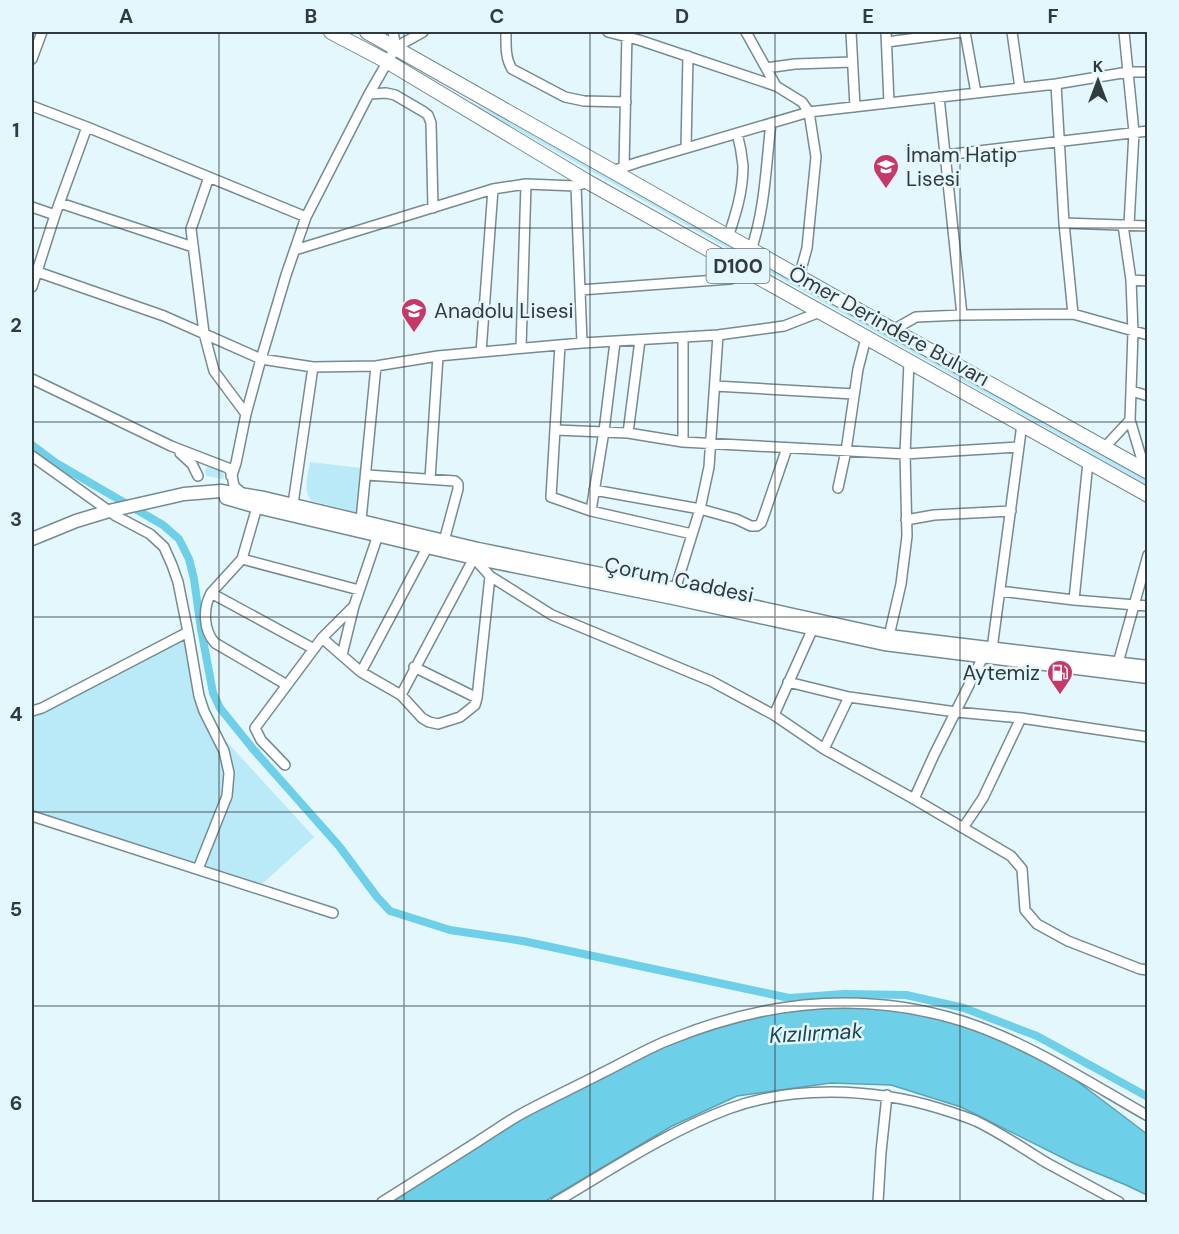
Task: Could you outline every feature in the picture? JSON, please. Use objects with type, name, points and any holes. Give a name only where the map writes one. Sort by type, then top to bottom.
[{"type":"highway","name":"Ömer Derindere Bulvarı","points":[[331,32],[388,62],[582,184],[750,272],[1148,495]]},
{"type":"highway","name":"Ömer Derindere Bulvarı","points":[[367,32],[618,169],[728,237],[1146,471]]},
{"type":"main road","name":"Çorum Caddesi","points":[[208,491],[257,507],[428,546],[476,553],[889,636],[1148,677]]},
{"type":"main road","name":"Çorum Caddesi","points":[[32,539],[76,521],[140,503],[191,493],[221,491],[293,504],[361,520],[444,541],[476,553]]},
{"type":"main road","name":"Çorum Caddesi","points":[[674,593],[884,644],[1148,667]]},
{"type":"street","points":[[32,59],[42,32]]},
{"type":"street","points":[[393,32],[396,47]]},
{"type":"street","points":[[221,491],[228,484],[261,359],[306,218],[369,94],[396,47],[423,32]]},
{"type":"street","points":[[506,32],[508,64],[512,69],[565,97],[584,101],[626,102]]},
{"type":"street","points":[[608,32],[627,34],[776,86],[802,102],[809,112],[816,158],[807,248],[799,277]]},
{"type":"street","points":[[746,32],[776,86]]},
{"type":"street","points":[[851,32],[855,107]]},
{"type":"street","points":[[889,103],[886,37],[963,32],[976,93]]},
{"type":"street","points":[[1012,32],[1020,88]]},
{"type":"street","points":[[1124,32],[1134,132],[1126,225],[1133,332],[1130,420],[1146,471]]},
{"type":"street","points":[[627,34],[626,102],[618,169],[809,112],[1056,84],[1128,72],[1148,72]]},
{"type":"street","points":[[686,148],[688,56]]},
{"type":"street","points":[[766,68],[795,64],[852,62]]},
{"type":"street","points":[[1056,84],[1064,224],[1073,315]]},
{"type":"street","points":[[369,94],[395,95],[428,116],[431,123],[433,208]]},
{"type":"street","points":[[939,97],[962,315]]},
{"type":"street","points":[[32,106],[306,218]]},
{"type":"street","points":[[751,250],[758,232],[771,123]]},
{"type":"street","points":[[32,287],[34,271],[87,127]]},
{"type":"street","points":[[945,155],[1148,131]]},
{"type":"street","points":[[728,237],[742,188],[742,159],[737,133]]},
{"type":"street","points":[[209,177],[191,230],[204,333],[214,371],[246,414]]},
{"type":"street","points":[[521,348],[526,184]]},
{"type":"street","points":[[295,250],[493,189],[526,184],[582,184],[580,290],[582,343]]},
{"type":"street","points":[[480,352],[493,189]]},
{"type":"street","points":[[60,203],[193,247]]},
{"type":"street","points":[[32,207],[55,215]]},
{"type":"street","points":[[1064,224],[1148,226]]},
{"type":"street","points":[[34,271],[164,316],[261,359],[313,367],[376,366],[438,356],[521,348],[718,335],[784,326],[820,312]]},
{"type":"street","points":[[580,290],[730,279],[750,272]]},
{"type":"street","points":[[1131,280],[1148,281]]},
{"type":"street","points":[[893,330],[916,317],[1073,315],[1148,335]]},
{"type":"street","points":[[674,593],[700,509],[709,467],[718,335]]},
{"type":"street","points":[[683,338],[683,442]]},
{"type":"street","points":[[838,488],[858,369],[866,338]]},
{"type":"street","points":[[628,433],[640,340]]},
{"type":"street","points":[[591,511],[615,342]]},
{"type":"street","points":[[560,345],[551,497],[591,511],[692,534]]},
{"type":"street","points":[[430,479],[438,356]]},
{"type":"street","points":[[889,636],[901,584],[907,536],[905,454],[909,362]]},
{"type":"street","points":[[361,520],[376,366]]},
{"type":"street","points":[[293,504],[313,367]]},
{"type":"street","points":[[32,379],[171,446],[232,469]]},
{"type":"street","points":[[715,386],[854,394]]},
{"type":"street","points":[[1132,391],[1148,396]]},
{"type":"street","points":[[1104,448],[1130,420]]},
{"type":"street","points":[[914,799],[934,755],[988,653],[1000,591],[1022,424]]},
{"type":"street","points":[[556,430],[628,433],[711,444],[905,454],[1019,447]]},
{"type":"street","points":[[171,446],[189,461],[202,487],[208,491]]},
{"type":"street","points":[[594,490],[700,509],[757,526],[763,518],[787,448]]},
{"type":"street","points":[[32,456],[36,464],[109,511],[150,534],[164,547],[172,565],[178,582],[199,696],[224,751],[229,773],[227,796],[198,870]]},
{"type":"street","points":[[191,493],[197,487],[197,472],[200,466],[210,462]]},
{"type":"street","points":[[1074,600],[1088,462]]},
{"type":"street","points":[[232,469],[233,484],[243,494]]},
{"type":"street","points":[[366,475],[456,481],[458,484],[444,541]]},
{"type":"street","points":[[257,507],[243,559],[211,593],[206,609],[207,628],[211,639],[218,646],[287,685]]},
{"type":"street","points":[[906,520],[934,515],[1011,511]]},
{"type":"street","points":[[342,655],[354,606],[378,535]]},
{"type":"street","points":[[361,672],[428,546]]},
{"type":"street","points":[[476,553],[490,576],[552,615],[711,681],[774,715],[824,749],[1011,856],[1022,869],[1025,910],[1037,924],[1068,941],[1148,970]]},
{"type":"street","points":[[400,695],[476,553]]},
{"type":"street","points":[[1118,663],[1145,575],[1148,555]]},
{"type":"street","points":[[243,559],[359,590]]},
{"type":"street","points":[[322,638],[361,672],[400,695],[422,718],[438,724],[460,717],[475,705],[477,698],[490,576]]},
{"type":"street","points":[[1000,591],[1148,606]]},
{"type":"street","points":[[211,593],[314,649]]},
{"type":"street","points":[[285,765],[261,740],[255,728],[322,638],[354,606]]},
{"type":"street","points":[[774,715],[813,628]]},
{"type":"street","points":[[32,711],[42,708],[188,632]]},
{"type":"street","points":[[414,667],[477,698]]},
{"type":"street","points":[[788,682],[849,697],[956,712],[1021,718],[1148,737]]},
{"type":"street","points":[[824,749],[849,697]]},
{"type":"street","points":[[963,828],[983,798],[1021,718]]},
{"type":"street","points":[[32,816],[333,913]]},
{"type":"street","points":[[382,1203],[522,1113],[667,1040],[734,1018],[788,1006],[835,1003],[884,1005],[962,1021],[1019,1044],[1148,1116]]},
{"type":"street","points":[[556,1203],[641,1152],[730,1108],[774,1097],[847,1092],[887,1095],[926,1104],[975,1121],[1119,1203]]},
{"type":"street","points":[[878,1203],[887,1095]]},
{"type":"shaded area","points":[[452,93],[496,114],[1147,479],[1147,485]]},
{"type":"shaded area","points":[[310,462],[362,468],[356,512],[312,501],[306,488]]},
{"type":"shaded area","points":[[208,466],[223,472],[223,479],[206,476],[205,471]]},
{"type":"shaded area","points":[[188,632],[201,688],[216,730],[314,837],[261,885],[32,812],[32,712]]},
{"type":"water","name":"Kızılırmak","points":[[835,1003],[942,1016],[1053,1063],[1147,1134],[1147,1195],[1075,1164],[961,1107],[891,1085],[831,1083],[737,1096],[672,1126],[544,1202],[382,1202],[522,1113],[667,1040],[734,1018]]},
{"type":"waterway","points":[[32,445],[56,463],[163,525],[179,539],[189,559],[194,579],[213,693],[220,708],[339,846],[390,911],[450,930],[523,941],[789,998],[844,994],[906,995],[964,1008],[1037,1036],[1148,1097]]},
{"type":"place","name":"İmam Hatip Lisesi","points":[[886,190]]},
{"type":"place","name":"Anadolu Lisesi","points":[[414,334]]},
{"type":"place","name":"Aytemiz","points":[[1060,696]]}]
